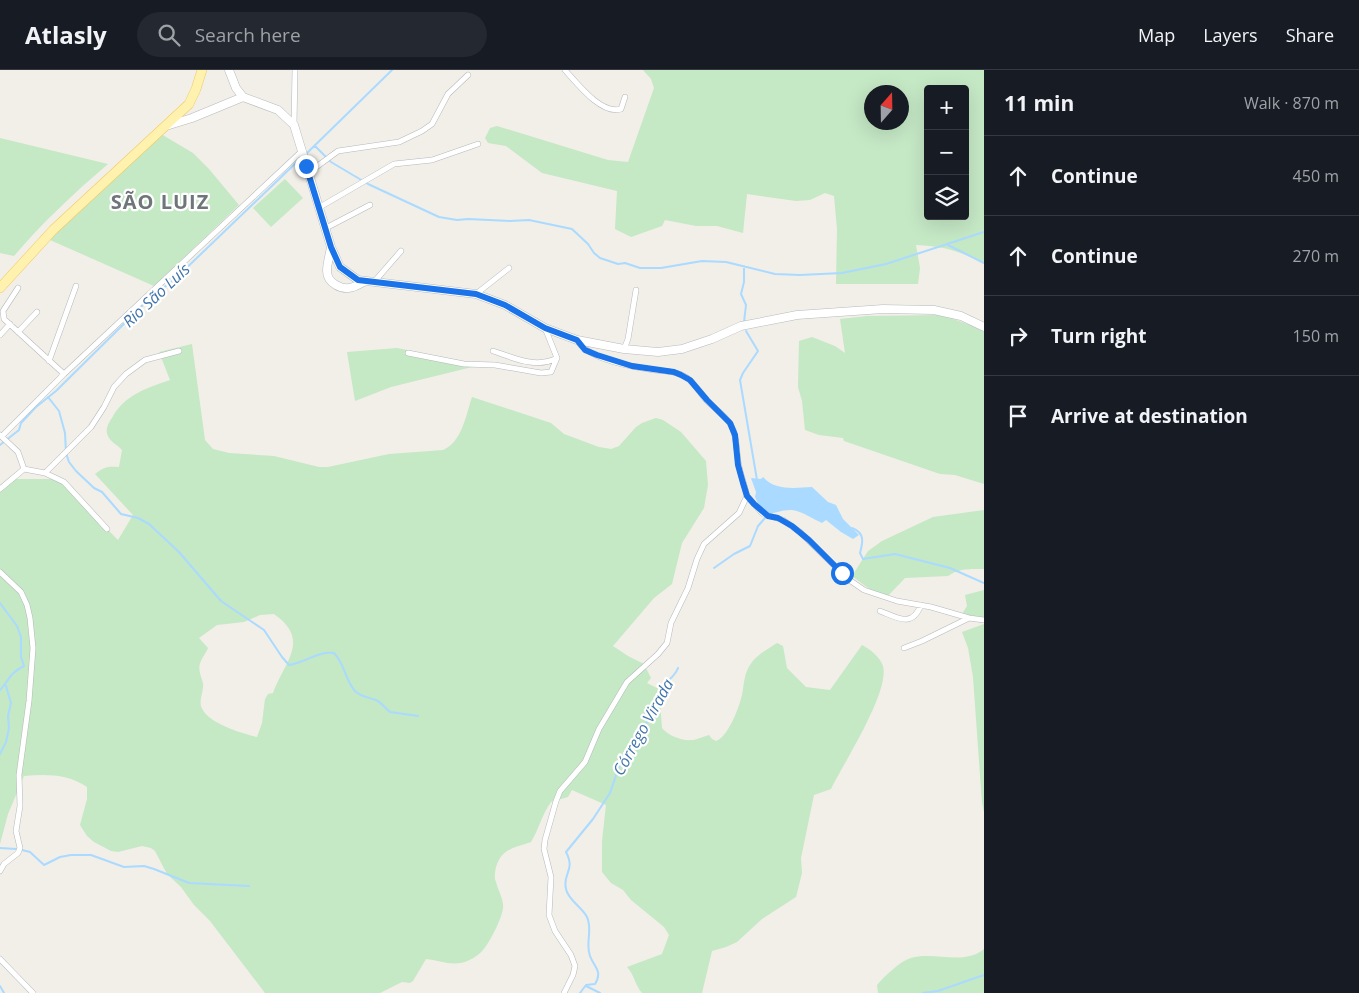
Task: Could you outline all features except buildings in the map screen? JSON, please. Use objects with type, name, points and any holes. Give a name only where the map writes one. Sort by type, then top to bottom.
[{"type":"main road","points":[[0,288],[52,230],[189,104],[202,70]]},
{"type":"street","points":[[229,70],[236,88],[243,97],[278,110],[294,125]]},
{"type":"street","points":[[295,70],[294,125],[307,169],[331,247],[339,264],[346,273],[358,280],[476,294],[505,305],[545,328],[577,340],[624,349],[658,352],[670,352],[694,346],[741,326],[797,315],[860,310],[934,310],[961,316],[984,326]]},
{"type":"street","points":[[565,70],[589,95],[611,110],[621,109],[625,97]]},
{"type":"street","points":[[307,169],[345,149],[399,142],[414,136],[432,124],[448,94],[468,75]]},
{"type":"street","points":[[162,127],[192,118],[243,97]]},
{"type":"street","points":[[320,207],[394,164],[432,160],[478,144]]},
{"type":"street","points":[[24,470],[18,452],[3,438],[64,374],[302,152]]},
{"type":"street","points":[[326,228],[370,205]]},
{"type":"street","points":[[331,247],[327,275],[334,284],[344,288],[352,288],[370,282],[401,251]]},
{"type":"street","points":[[327,271],[339,264]]},
{"type":"street","points":[[476,294],[510,268]]},
{"type":"street","points":[[334,284],[346,273]]},
{"type":"street","points":[[49,361],[76,286]]},
{"type":"street","points":[[18,288],[3,313],[4,319],[64,374]]},
{"type":"street","points":[[624,349],[628,340],[636,290]]},
{"type":"street","points":[[18,332],[37,312]]},
{"type":"street","points":[[0,336],[10,324]]},
{"type":"street","points":[[408,353],[464,364],[495,365],[541,373],[551,372],[557,358],[545,328]]},
{"type":"street","points":[[577,340],[585,350],[607,358],[644,368],[674,372],[690,380],[730,423],[735,435],[738,465],[747,496],[763,514],[783,520],[809,540],[859,587],[897,601],[921,605],[983,621]]},
{"type":"street","points":[[45,473],[91,427],[114,387],[126,374],[145,360],[179,351]]},
{"type":"street","points":[[493,351],[537,363],[548,363],[557,358]]},
{"type":"street","points":[[0,489],[24,470],[45,473],[64,482],[107,529]]},
{"type":"street","points":[[564,993],[571,980],[575,966],[571,955],[555,931],[549,915],[551,877],[544,850],[545,840],[560,790],[584,762],[599,729],[627,682],[658,654],[667,643],[671,623],[688,588],[700,551],[711,537],[739,513],[747,496]]},
{"type":"street","points":[[0,572],[21,592],[27,605],[33,648],[30,701],[19,776],[20,806],[16,831],[20,848],[18,853],[4,864],[0,871]]},
{"type":"street","points":[[880,611],[902,619],[910,619],[917,614],[921,605]]},
{"type":"street","points":[[904,648],[969,618]]},
{"type":"street","points":[[0,959],[33,993]]},
{"type":"green space","points":[[643,70],[984,70],[984,264],[967,255],[951,250],[916,245],[920,268],[918,284],[836,284],[837,229],[834,196],[825,193],[810,200],[796,201],[747,194],[743,233],[717,226],[696,226],[665,220],[662,226],[631,237],[615,229],[617,191],[542,173],[506,146],[488,143],[485,138],[490,128],[497,126],[608,160],[628,162],[654,88],[651,79]]},
{"type":"green space","points":[[161,134],[193,153],[239,205],[154,286],[41,236],[97,184]]},
{"type":"green space","points":[[0,138],[108,164],[59,208],[14,256],[0,253]]},
{"type":"green space","points":[[285,179],[303,198],[271,227],[253,208]]},
{"type":"green space","points":[[942,315],[984,330],[984,484],[955,475],[940,474],[844,441],[843,438],[819,435],[805,430],[802,401],[798,387],[799,341],[812,337],[835,346],[845,353],[840,319],[867,316]]},
{"type":"green space","points":[[192,344],[205,440],[213,449],[229,453],[274,456],[319,467],[328,467],[389,454],[443,450],[455,441],[459,434],[472,397],[551,423],[564,434],[599,447],[611,449],[619,446],[636,427],[656,418],[663,420],[681,432],[706,461],[708,485],[704,508],[682,543],[672,584],[654,598],[613,646],[644,664],[651,678],[647,683],[659,689],[662,728],[673,736],[693,740],[709,735],[716,741],[725,734],[736,714],[748,668],[759,655],[777,643],[783,646],[787,668],[806,687],[830,690],[862,645],[877,656],[883,666],[883,678],[880,693],[873,710],[831,789],[814,795],[801,858],[802,873],[796,897],[762,919],[737,942],[712,951],[702,993],[642,993],[639,989],[632,973],[627,967],[662,954],[669,935],[664,927],[631,900],[623,890],[611,883],[602,872],[602,841],[606,805],[572,790],[568,797],[551,802],[531,842],[505,852],[499,861],[496,867],[495,879],[502,898],[503,908],[495,930],[481,952],[469,960],[460,963],[447,963],[426,959],[413,981],[410,983],[402,982],[380,993],[265,993],[210,921],[194,905],[181,887],[167,874],[155,851],[142,846],[118,852],[111,851],[87,836],[80,825],[87,799],[87,787],[65,777],[49,775],[24,776],[8,814],[0,844],[0,487],[12,479],[55,479],[72,486],[97,519],[118,540],[133,515],[95,474],[106,468],[119,467],[122,450],[109,438],[107,431],[107,427],[117,410],[137,393],[170,380],[159,352]],"holes":[[[274,614],[285,624],[291,633],[292,651],[273,693],[268,694],[265,699],[262,723],[257,737],[225,726],[204,712],[201,706],[203,683],[199,669],[208,648],[199,638],[217,625],[244,622],[260,615]]]},
{"type":"green space","points":[[397,348],[436,356],[472,367],[391,387],[355,401],[347,352]]},
{"type":"green space","points":[[984,510],[984,569],[961,570],[948,576],[905,578],[886,598],[852,576],[868,551],[882,541],[933,517]]},
{"type":"green space","points":[[984,590],[984,618],[962,614],[967,606],[965,595]]},
{"type":"green space","points":[[984,624],[984,812],[973,677],[968,648],[962,632]]},
{"type":"green space","points":[[984,949],[984,993],[878,993],[877,985],[902,962],[911,958],[920,956],[967,957]]},
{"type":"water","points":[[763,477],[779,487],[812,487],[828,502],[836,505],[843,519],[859,535],[853,539],[826,520],[822,523],[804,513],[792,510],[767,513],[759,505],[755,497],[756,492],[751,478],[761,479]]},
{"type":"waterway","points":[[306,154],[392,70]]},
{"type":"waterway","points":[[315,146],[331,162],[368,184],[439,217],[457,220],[529,220],[572,229],[600,258],[640,268],[661,268],[702,261],[726,262],[775,274],[842,273],[886,264],[984,232]]},
{"type":"waterway","name":"Rio São Luís","points":[[0,445],[19,430],[21,423],[36,407],[56,391],[146,302],[177,277],[301,158]]},
{"type":"waterway","points":[[948,245],[984,263]]},
{"type":"waterway","points":[[744,266],[744,282],[741,294],[746,305],[744,322]]},
{"type":"waterway","points":[[746,331],[758,351],[740,380],[757,480]]},
{"type":"waterway","points":[[48,397],[59,411],[65,433],[66,453],[69,462],[76,471],[94,488],[102,492],[121,514],[138,518],[149,524],[179,552],[221,601],[264,630],[289,665],[317,655],[334,653],[341,662],[349,682],[357,693],[378,701],[390,712],[418,716]]},
{"type":"waterway","points":[[714,568],[734,554],[750,546],[758,526],[765,518]]},
{"type":"waterway","points":[[852,528],[861,535],[860,553],[863,559],[895,554],[950,568],[984,583]]},
{"type":"waterway","points":[[0,603],[17,626],[21,637],[21,657],[24,666],[12,674],[0,690]]},
{"type":"waterway","name":"Córrego Virada","points":[[580,993],[586,985],[595,984],[598,972],[590,956],[588,946],[589,922],[582,910],[567,893],[565,884],[570,864],[566,852],[593,819],[610,793],[623,755],[636,747],[661,689],[678,668]]},
{"type":"waterway","points":[[0,754],[6,742],[9,728],[8,716],[11,703],[6,686]]},
{"type":"waterway","points":[[0,848],[16,849]]},
{"type":"waterway","points":[[22,850],[30,852],[44,865],[60,857],[91,855],[124,867],[144,866],[189,883],[249,886]]},
{"type":"waterway","points":[[923,993],[938,991],[984,975]]},
{"type":"waterway","points":[[0,986],[4,993]]},
{"type":"waterway","points":[[586,986],[600,993]]},
{"type":"district","name":"SÃO LUIZ","points":[[160,201]]},
{"type":"route","points":[[306,166],[331,247],[340,267],[350,276],[358,280],[374,283],[476,294],[505,305],[545,328],[577,340],[585,350],[597,355],[632,366],[674,372],[690,380],[730,423],[737,443],[738,465],[747,496],[763,514],[783,520],[792,526],[821,551],[842,573]]}]
